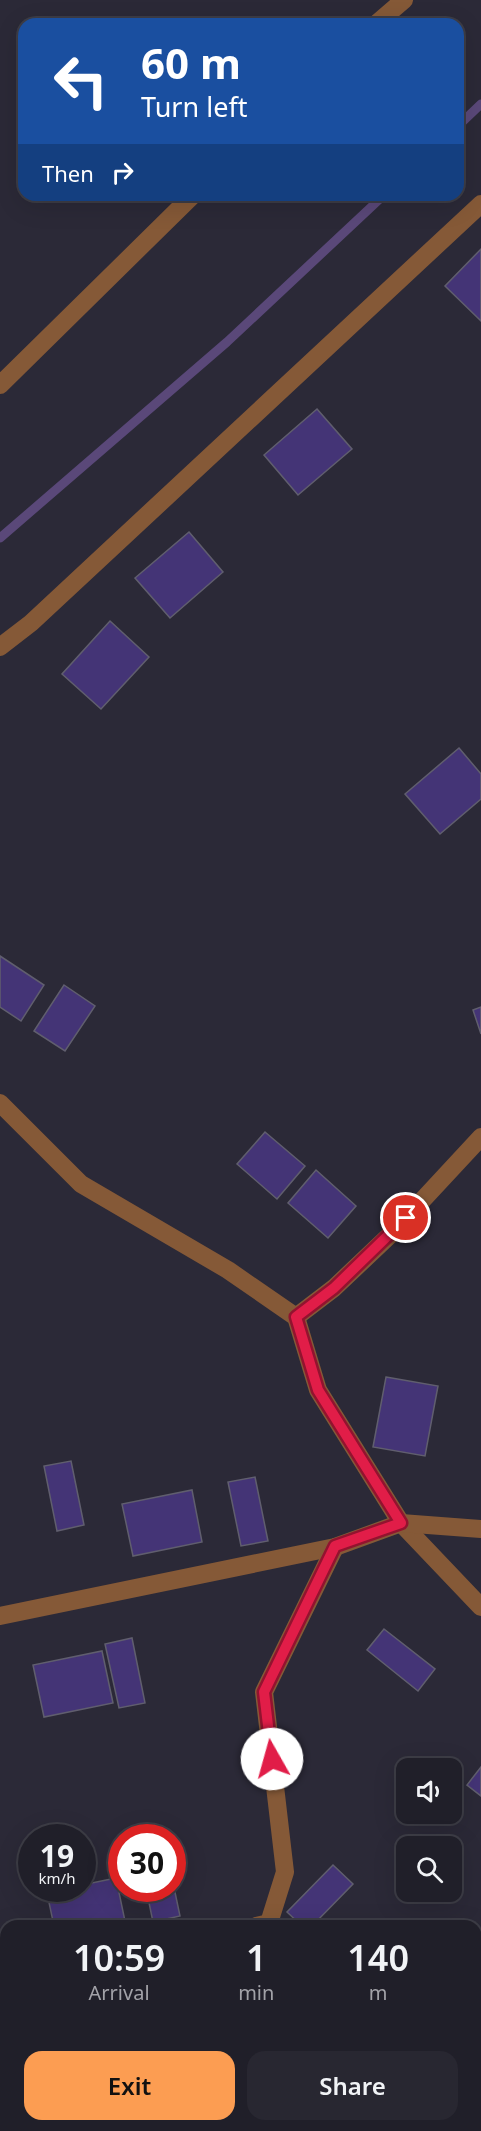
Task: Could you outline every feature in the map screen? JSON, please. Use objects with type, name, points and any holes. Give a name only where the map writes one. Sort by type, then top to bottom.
[{"type":"street","points":[[383,18],[404,0]]},
{"type":"street","points":[[0,385],[188,201]]},
{"type":"street","points":[[0,647],[31,623],[481,204]]},
{"type":"street","points":[[0,1103],[81,1184],[228,1270],[296,1317],[318,1390],[401,1523],[481,1607]]},
{"type":"street","points":[[296,1317],[334,1288],[391,1234],[481,1137]]},
{"type":"street","points":[[0,1616],[335,1546],[401,1523],[481,1529]]},
{"type":"street","points":[[270,1920],[285,1872],[264,1692],[335,1546]]},
{"type":"building","points":[[481,249],[481,321],[445,286]]},
{"type":"building","points":[[317,409],[352,449],[298,495],[264,455]]},
{"type":"building","points":[[189,532],[223,572],[170,618],[135,578]]},
{"type":"building","points":[[110,621],[149,657],[101,709],[62,674]]},
{"type":"building","points":[[459,748],[481,774],[481,799],[440,834],[405,794]]},
{"type":"building","points":[[0,956],[44,985],[21,1021],[0,1007]]},
{"type":"building","points":[[64,985],[95,1006],[65,1051],[34,1031]]},
{"type":"building","points":[[481,1007],[481,1034],[473,1010]]},
{"type":"building","points":[[265,1132],[305,1166],[277,1199],[237,1164]]},
{"type":"building","points":[[316,1170],[356,1206],[328,1238],[288,1203]]},
{"type":"building","points":[[386,1377],[438,1386],[425,1456],[373,1447]]},
{"type":"building","points":[[71,1461],[84,1525],[57,1531],[44,1466]]},
{"type":"building","points":[[255,1477],[268,1541],[241,1546],[228,1482]]},
{"type":"building","points":[[192,1490],[202,1542],[133,1556],[122,1504]]},
{"type":"building","points":[[384,1629],[435,1669],[418,1691],[367,1650]]},
{"type":"building","points":[[132,1638],[145,1703],[119,1708],[105,1644]]},
{"type":"building","points":[[102,1651],[113,1703],[44,1717],[33,1665]]},
{"type":"building","points":[[481,1767],[481,1796],[467,1785]]},
{"type":"building","points":[[333,1865],[353,1884],[318,1920],[296,1920],[287,1912]]},
{"type":"building","points":[[108,1880],[108,1902],[121,1902],[125,1920],[53,1920],[49,1902],[96,1902],[96,1882]]},
{"type":"building","points":[[149,1902],[177,1902],[180,1916],[153,1920]]},
{"type":"waterway","points":[[464,120],[481,104]]},
{"type":"waterway","points":[[0,538],[227,342],[378,201]]},
{"type":"route","points":[[272,1759],[264,1692],[335,1546],[401,1523],[318,1390],[296,1317],[334,1288],[406,1218]]}]
